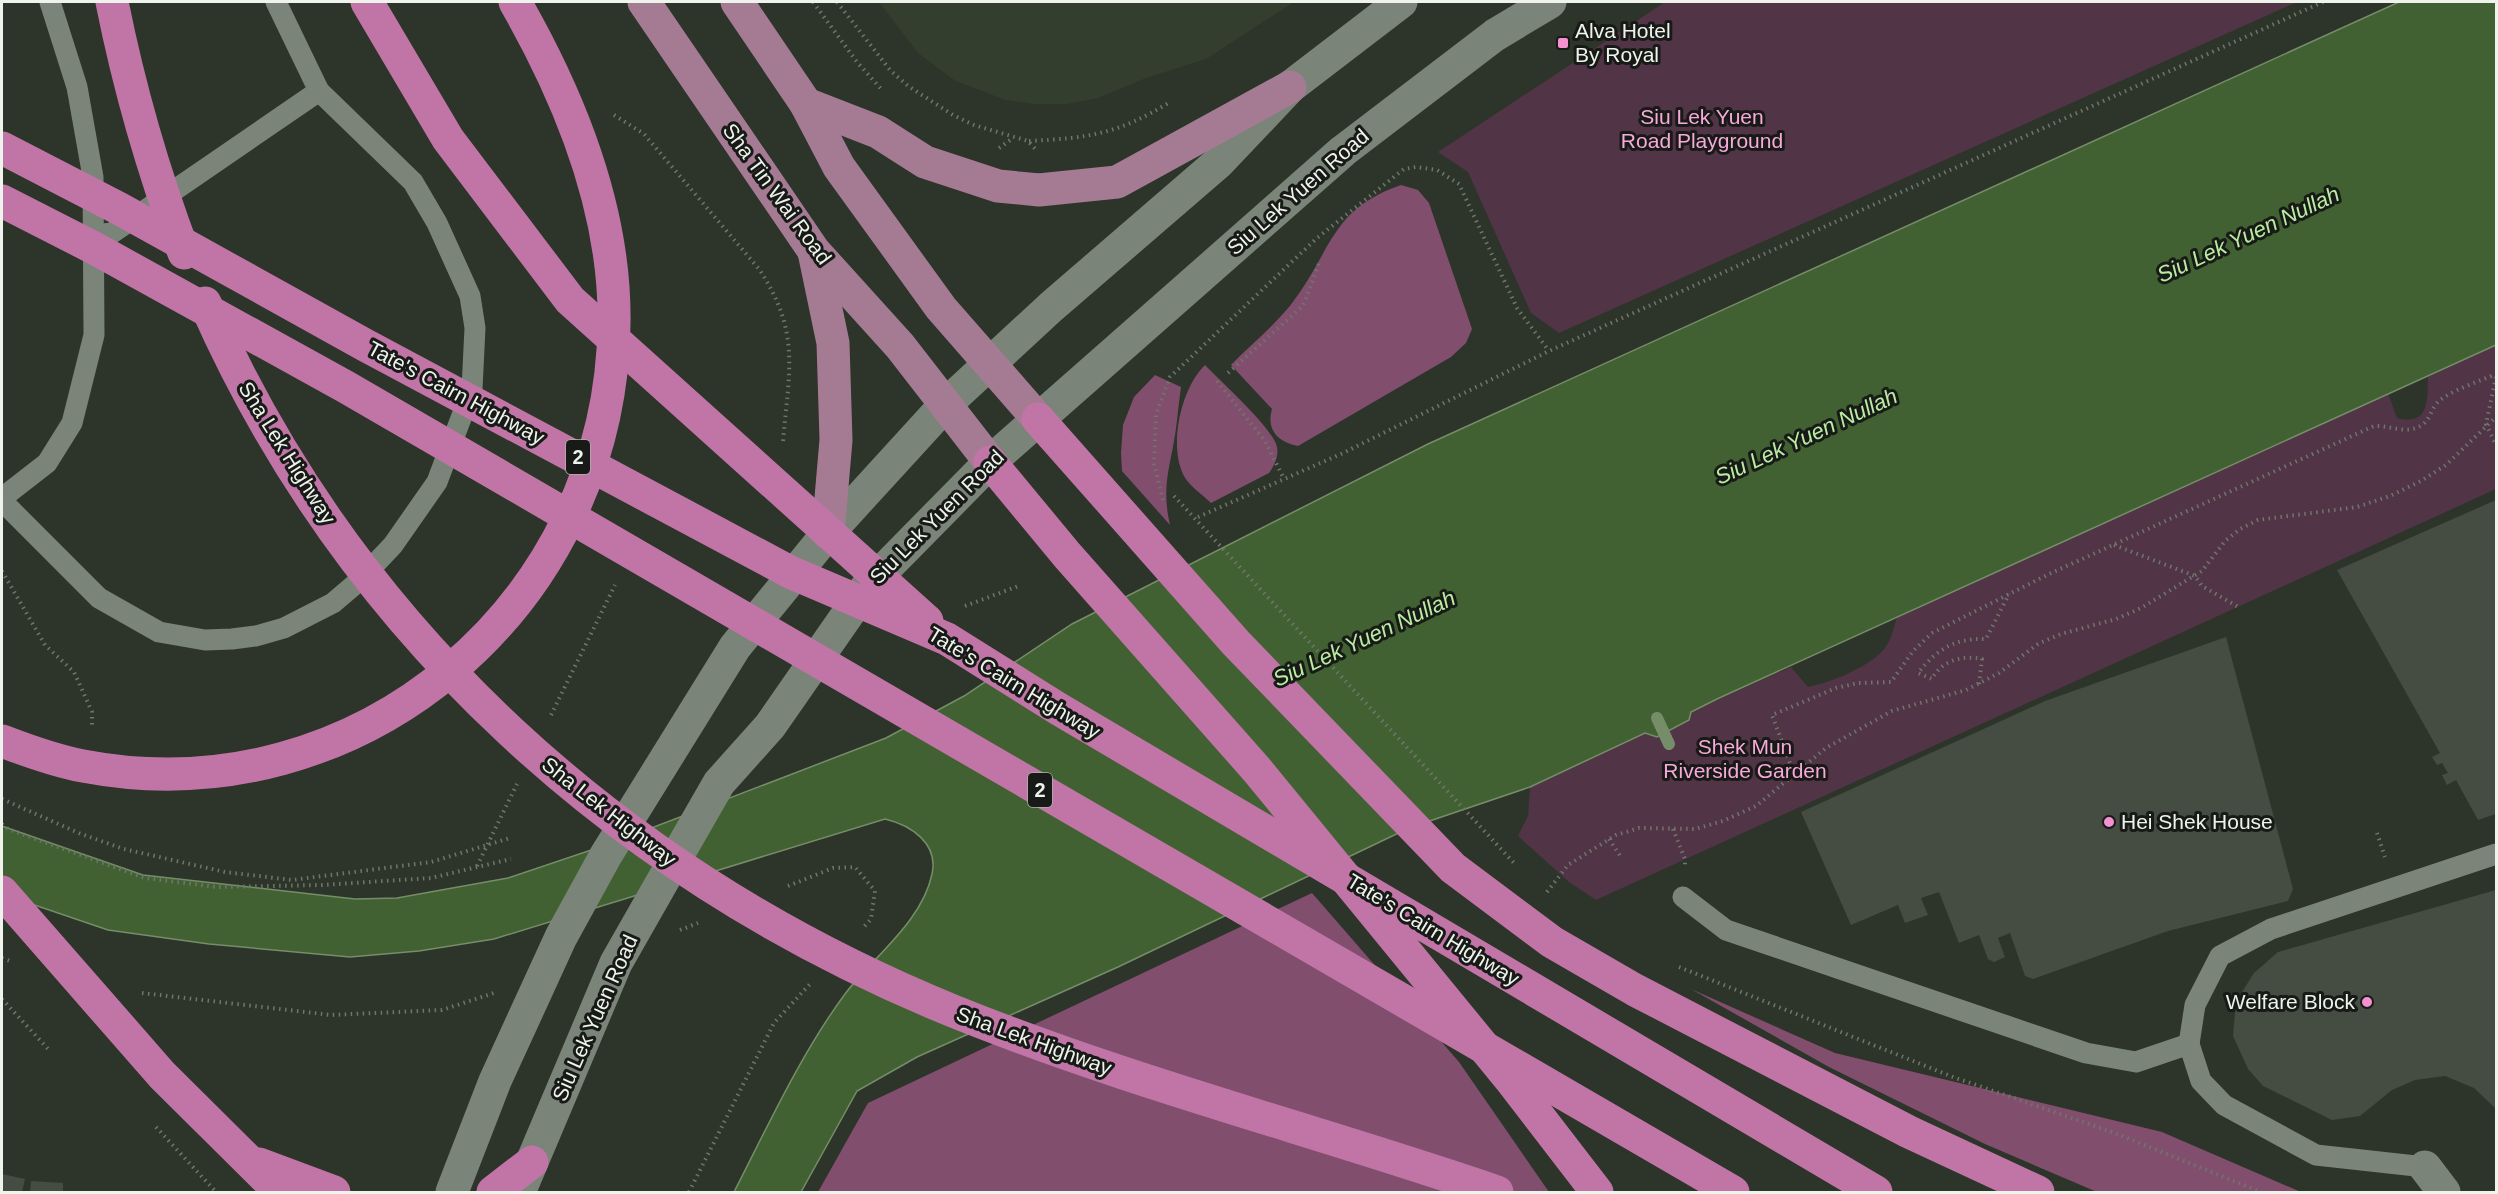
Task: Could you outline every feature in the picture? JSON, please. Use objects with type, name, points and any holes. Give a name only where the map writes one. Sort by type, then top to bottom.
[{"type":"highway","name":"Sha Lek Highway","points":[[112,2],[123,57],[173,222],[224,346],[250,397],[345,545],[399,614],[440,661],[510,733],[576,791],[694,877],[783,931],[950,1010],[1043,1046],[1185,1095],[1497,1192]]},
{"type":"highway","points":[[367,2],[448,138],[570,300],[947,639]]},
{"type":"highway","points":[[2,741],[83,766],[166,773],[245,766],[305,750],[366,725],[404,705],[437,682],[493,631],[544,564],[582,493],[597,453],[611,371],[614,294],[600,214],[576,128],[554,75],[515,2]]},
{"type":"highway","name":"Tate's Cairn Highway","points":[[2,148],[120,209],[365,345],[781,567],[947,639],[1057,708],[1876,1192]]},
{"type":"highway","name":"2","points":[[2,201],[96,249],[346,387],[1733,1192]]},
{"type":"highway","points":[[1038,419],[1236,643],[1453,868],[1552,942],[1635,990],[1888,1121],[2038,1192]]},
{"type":"highway","points":[[990,462],[1067,555],[1257,770],[1510,1079],[1597,1192]]},
{"type":"highway","points":[[2,892],[162,1075],[280,1192]]},
{"type":"highway","points":[[249,1160],[334,1192]]},
{"type":"highway","points":[[493,1192],[531,1162]]},
{"type":"main road","name":"Sha Tin Wai Road","points":[[644,2],[814,251],[900,346],[990,462]]},
{"type":"main road","points":[[738,2],[806,104],[839,167],[941,308],[1038,419]]},
{"type":"main road","points":[[806,104],[878,132],[925,162],[998,186],[1039,190],[1117,182],[1290,87],[1401,2]]},
{"type":"main road","name":"Siu Lek Yuen Road","points":[[519,1192],[616,963],[638,923],[719,783],[770,726],[866,588],[990,462],[1343,150],[1495,35],[1550,2]]},
{"type":"main road","points":[[452,1192],[495,1081],[566,927],[606,855],[735,646],[828,533],[945,405],[989,363],[1219,162],[1290,87]]},
{"type":"main road","points":[[814,251],[834,343],[836,440],[828,533]]},
{"type":"lane","points":[[50,2],[77,87],[93,177],[94,335],[72,423],[46,463],[2,500],[99,598],[159,632],[205,640],[256,636],[310,617],[333,603],[360,580],[400,536],[437,482],[472,389],[476,328],[470,296],[437,223],[413,182],[319,92],[276,2]]},
{"type":"lane","points":[[94,235],[112,233],[319,92]]},
{"type":"lane","points":[[2434,1180],[2316,1155],[2224,1105],[2201,1081],[2189,1044],[2195,1005],[2220,956],[2271,929],[2496,854]]},
{"type":"lane","points":[[1683,897],[1726,930],[2086,1053],[2136,1062],[2189,1044]]},
{"type":"path","points":[[813,2],[857,62],[886,94]]},
{"type":"path","points":[[837,2],[890,70],[931,103],[974,124],[1028,141],[1084,138],[1114,130],[1170,102]]},
{"type":"path","points":[[1198,517],[1341,454],[1549,351],[2323,2]]},
{"type":"path","points":[[614,115],[644,134],[759,269],[772,289],[782,312],[791,350],[783,451]]},
{"type":"path","points":[[1028,141],[1040,154]]},
{"type":"path","points":[[1165,505],[1154,465],[1156,414],[1170,377],[1317,238],[1404,169],[1416,167],[1437,170],[1459,184],[1517,308],[1549,351]]},
{"type":"path","points":[[1228,373],[1303,306],[1320,261]]},
{"type":"path","points":[[2496,375],[2486,424],[2496,445]]},
{"type":"path","points":[[1794,774],[1772,715],[1836,688],[1858,683],[1891,682],[1913,651],[1932,633],[2008,594],[2374,426],[2405,430],[2416,428],[2427,422],[2437,404],[2449,395],[2496,375]]},
{"type":"path","points":[[1217,381],[1265,441],[1284,479]]},
{"type":"path","points":[[1547,893],[1568,865],[1609,839],[1639,828],[1695,829],[1723,821],[1756,807],[1826,748],[1892,711],[1979,684],[2038,644],[2061,634],[2116,619],[2141,608],[2195,576],[2240,529],[2275,516],[2331,512],[2390,496],[2446,465],[2486,424],[2496,417]]},
{"type":"path","points":[[1174,495],[1494,845],[1517,866]]},
{"type":"path","points":[[2113,545],[2195,576],[2202,586],[2240,608]]},
{"type":"path","points":[[2,571],[45,645],[74,672],[92,712],[92,735]]},
{"type":"path","points":[[550,718],[617,582]]},
{"type":"path","points":[[1979,684],[1982,659],[1970,656],[1948,663],[1932,679],[1918,673],[1943,647],[1970,638],[1986,639],[2008,594]]},
{"type":"path","points":[[477,867],[519,782]]},
{"type":"path","points":[[2,799],[81,834],[124,849],[225,872],[292,880],[431,862],[510,838]]},
{"type":"path","points":[[2,824],[8,829],[145,878],[217,886],[322,885],[432,878],[511,859]]},
{"type":"path","points":[[1673,829],[1685,859],[1683,897]]},
{"type":"path","points":[[1609,839],[1622,858]]},
{"type":"path","points":[[1539,886],[1556,899]]},
{"type":"path","points":[[1670,964],[1953,1077],[2112,1131],[2261,1192]]},
{"type":"path","points":[[2,999],[50,1051]]},
{"type":"shaded area","points":[[879,2],[1294,2],[1206,59],[1146,78],[1098,98],[1067,104],[1035,104],[1005,100],[954,80],[918,53]]},
{"type":"shaded area","points":[[1401,185],[1418,190],[1429,203],[1472,329],[1466,343],[1451,357],[1298,446],[1291,444],[1275,434],[1271,423],[1272,409],[1231,365],[1288,308],[1347,218],[1378,195]]},
{"type":"shaded area","points":[[1205,365],[1266,428],[1277,447],[1276,461],[1269,473],[1211,503],[1186,480],[1179,464],[1177,449],[1177,434],[1184,402],[1189,388]]},
{"type":"shaded area","points":[[1155,375],[1181,387],[1167,486],[1170,525],[1122,471],[1123,425],[1134,397]]},
{"type":"shaded area","points":[[1312,893],[1459,1062],[1549,1192],[818,1192],[868,1103]]},
{"type":"shaded area","points":[[1691,989],[1835,1053],[2162,1132],[2301,1192],[2097,1192],[1985,1144],[1829,1067]]},
{"type":"green space","name":"Siu Lek Yuen Road Playground","points":[[1665,2],[2297,2],[1559,333],[1531,313],[1468,172],[1438,152]]},
{"type":"green space","name":"Shek Mun Riverside Garden","points":[[2496,345],[2496,489],[1596,900],[1569,882],[1518,836],[1528,816],[1530,787],[1646,733],[1657,736],[1689,720],[1690,712],[1791,667],[1808,687],[1828,682],[1851,672],[1881,652],[1889,642],[1897,617],[2388,393],[2397,418],[2416,418],[2424,409],[2428,377]]},
{"type":"water","name":"Siu Lek Yuen Nullah","points":[[2399,2],[2496,2],[2496,345],[1717,699],[1691,712],[1689,720],[1657,737],[1645,733],[1530,787],[1409,828],[1118,967],[917,1057],[857,1091],[801,1192],[734,1192],[813,1041],[856,980],[907,923],[927,891],[932,874],[931,853],[921,837],[894,822],[885,819],[494,939],[419,951],[350,957],[209,944],[108,930],[2,894],[2,826],[143,875],[355,899],[397,898],[508,878],[615,842],[886,738],[964,696],[1072,624],[1428,444]]},
{"type":"building","points":[[2496,500],[2496,814],[2478,820],[2456,780],[2447,785],[2442,775],[2448,773],[2442,763],[2437,765],[2432,757],[2440,753],[2337,570]]},
{"type":"building","points":[[2226,637],[2293,889],[2288,901],[2168,931],[2033,979],[2025,976],[2010,933],[1998,938],[2005,957],[1994,962],[1988,959],[1979,935],[1959,943],[1939,892],[1921,898],[1928,915],[1905,923],[1898,905],[1851,925],[1801,812],[2045,701]]},
{"type":"building","name":"Welfare Block","points":[[2496,890],[2496,1109],[2474,1088],[2445,1076],[2415,1080],[2392,1090],[2360,1116],[2332,1120],[2263,1086],[2248,1069],[2233,1036],[2235,1013],[2242,992],[2254,973],[2278,952]]},
{"type":"building","points":[[2,1174],[25,1179],[22,1192],[2,1192]]},
{"type":"building","points":[[31,1181],[63,1183],[63,1192],[30,1192]]},
{"type":"waterway","points":[[1657,718],[1669,744]]},
{"type":"place","name":"Alva Hotel By Royal","points":[[1563,43]]},
{"type":"place","name":"Hei Shek House","points":[[2109,822]]},
{"type":"place","name":"Welfare Block","points":[[2367,1002]]}]
